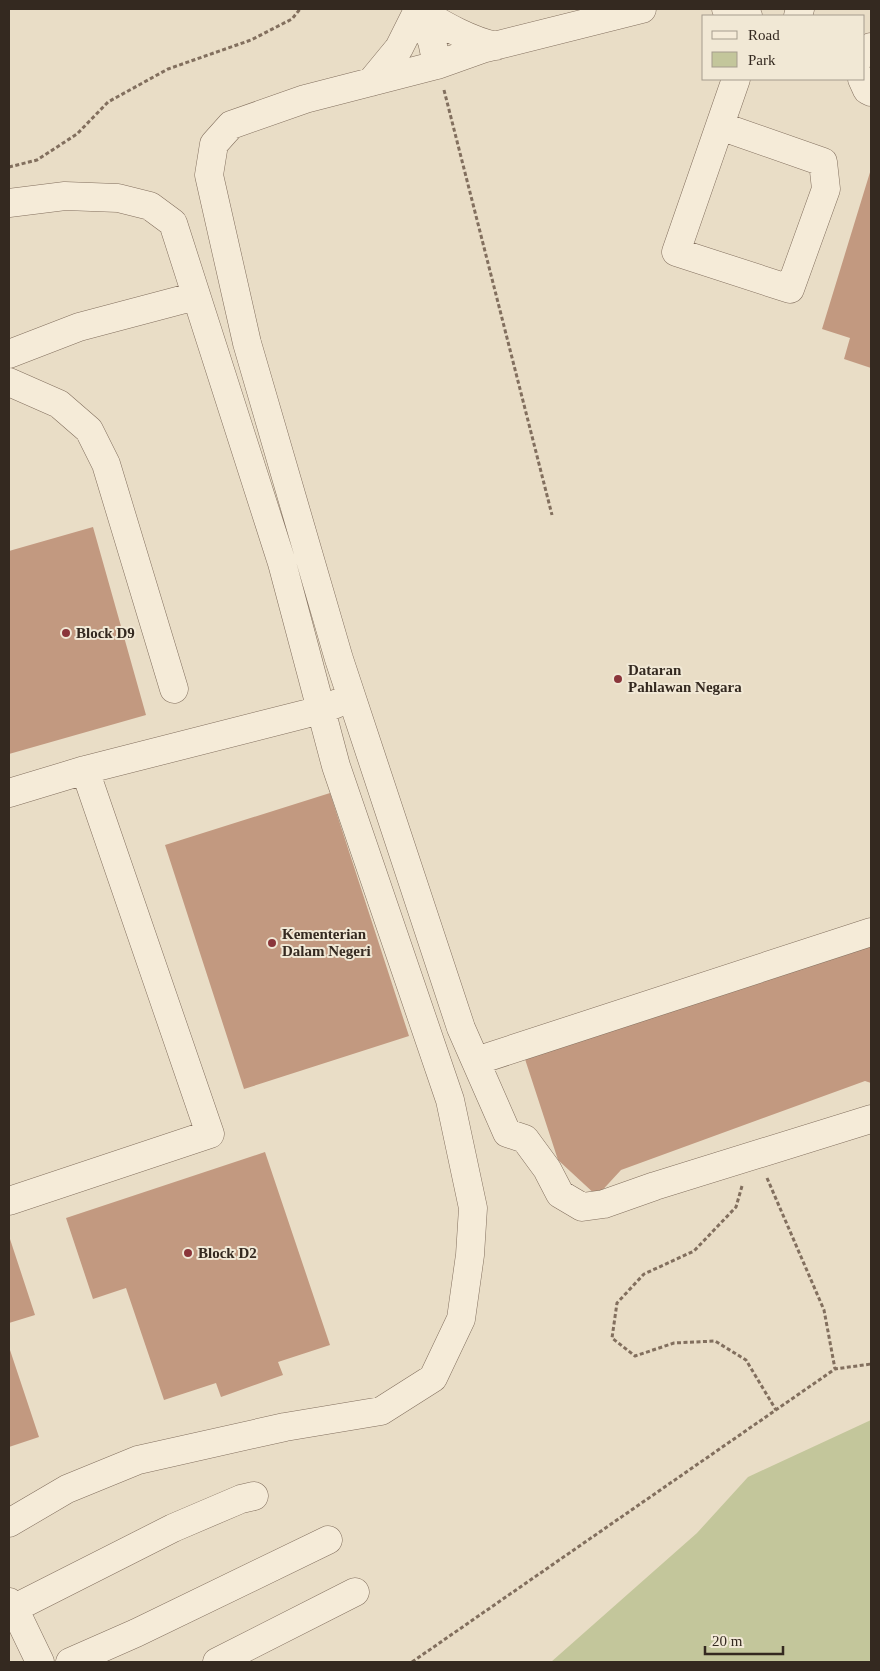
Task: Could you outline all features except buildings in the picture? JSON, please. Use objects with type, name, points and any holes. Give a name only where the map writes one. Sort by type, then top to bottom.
[{"type":"lane","points":[[417,9],[445,26],[483,43],[496,46]]},
{"type":"lane","points":[[417,9],[432,41],[437,65]]},
{"type":"lane","points":[[371,82],[399,48],[417,9]]},
{"type":"lane","points":[[642,9],[496,46],[437,65],[305,100],[231,125],[214,144],[210,174],[247,343],[333,640],[461,1028],[507,1133],[525,1139],[546,1169],[560,1194],[582,1207],[604,1204],[655,1186],[871,1119]]},
{"type":"lane","points":[[726,9],[745,15]]},
{"type":"lane","points":[[720,126],[823,162],[826,189],[790,289],[676,252],[736,80]]},
{"type":"lane","points":[[862,80],[867,90],[871,92]]},
{"type":"lane","points":[[9,202],[66,196],[118,198],[150,206],[173,223],[282,563],[336,766],[450,1100],[473,1208],[470,1255],[461,1320],[433,1378],[381,1411],[285,1427],[138,1460],[67,1489],[9,1524]]},
{"type":"lane","points":[[9,354],[79,327],[196,296]]},
{"type":"lane","points":[[9,382],[60,404],[89,430],[106,464],[174,688]]},
{"type":"lane","points":[[9,793],[85,770],[321,710],[351,697]]},
{"type":"lane","points":[[9,1200],[210,1134],[85,770]]},
{"type":"lane","points":[[476,1061],[871,932]]},
{"type":"lane","points":[[40,1662],[11,1607],[173,1528],[241,1499],[254,1496]]},
{"type":"lane","points":[[70,1662],[136,1633],[328,1540]]},
{"type":"lane","points":[[217,1662],[355,1592]]},
{"type":"path","points":[[9,166],[37,160],[77,134],[108,102],[168,69],[252,40],[292,19],[300,9]]},
{"type":"path","points":[[437,65],[552,515]]},
{"type":"path","points":[[753,1155],[824,1310],[835,1370]]},
{"type":"path","points":[[753,1155],[736,1207],[694,1251],[644,1274],[617,1303],[612,1338],[635,1356],[674,1344],[716,1341],[746,1360],[776,1410]]},
{"type":"path","points":[[412,1662],[835,1370],[871,1364]]},
{"type":"green space","points":[[871,1420],[871,1662],[551,1662],[697,1533],[748,1477]]},
{"type":"place","name":"Block D9","points":[[66,633]]},
{"type":"place","name":"Dataran Pahlawan Negara","points":[[618,679]]},
{"type":"place","name":"Kementerian Dalam Negeri","points":[[272,943]]},
{"type":"place","name":"Block D2","points":[[188,1253]]}]
